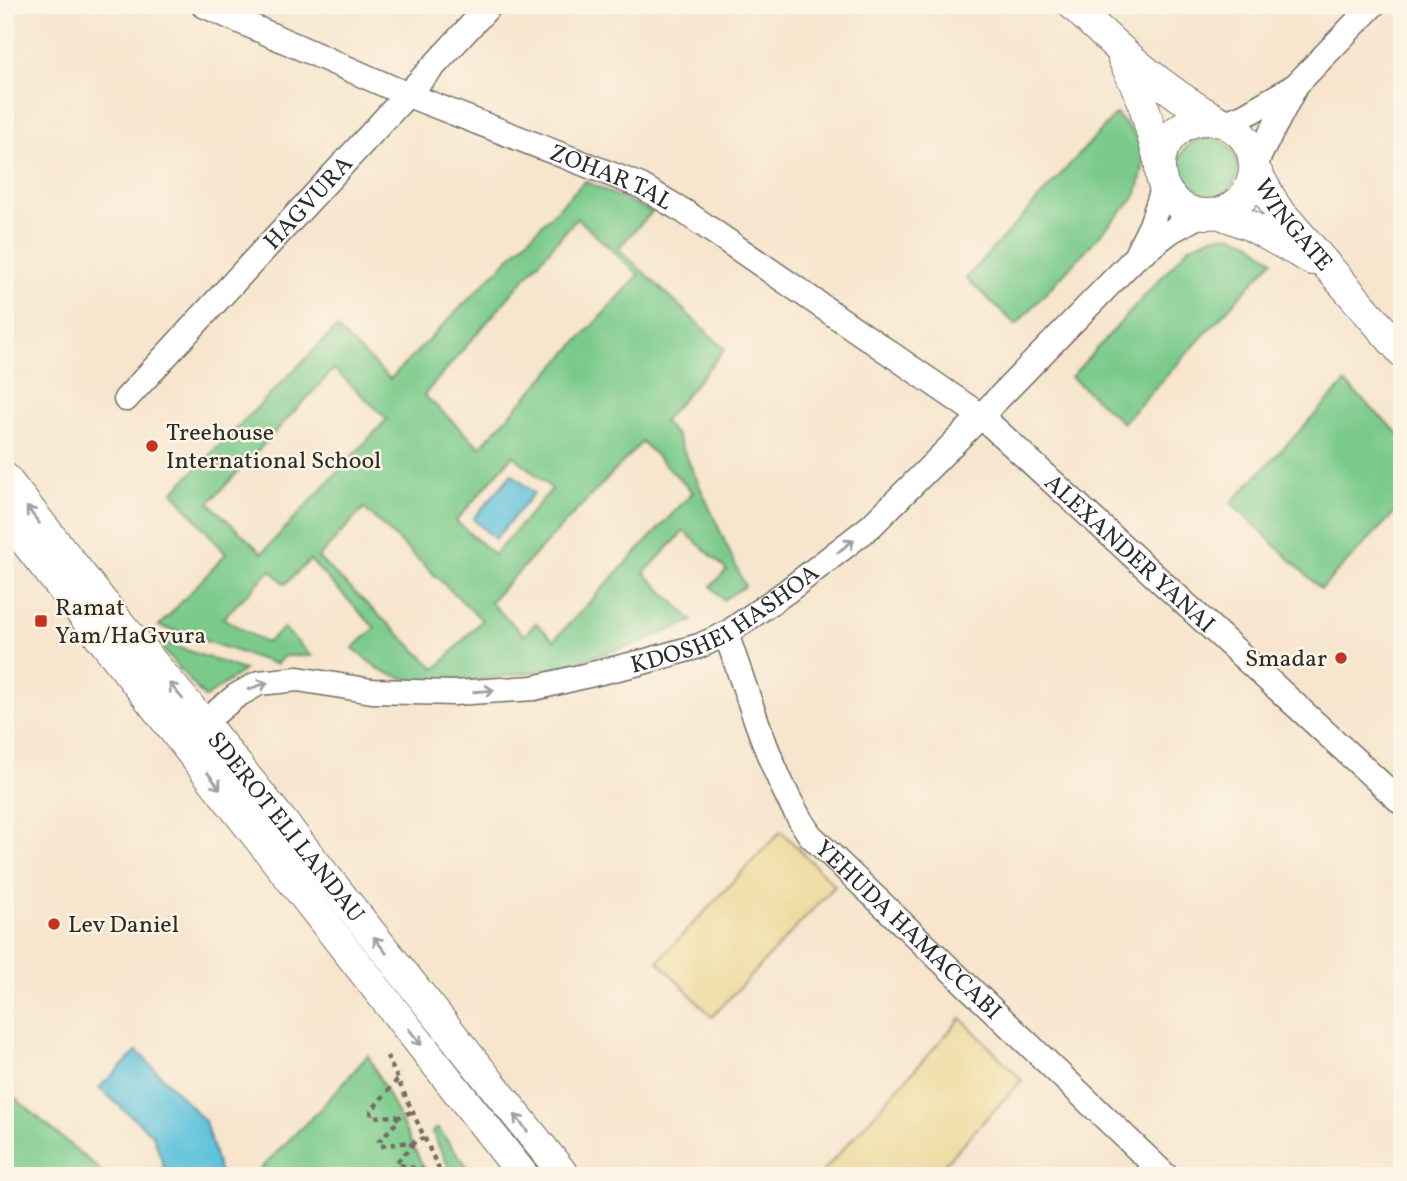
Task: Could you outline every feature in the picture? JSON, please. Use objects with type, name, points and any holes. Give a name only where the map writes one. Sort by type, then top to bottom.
[{"type":"street","name":"ZOHAR TAL","points":[[203,5],[408,95],[641,186],[684,212],[981,416]]},
{"type":"street","name":"HAGVURA","points":[[126,399],[490,5]]},
{"type":"street","points":[[1073,5],[1118,49],[1170,91],[1237,130],[1247,139],[1253,151],[1255,166],[1252,184],[1244,197],[1233,207],[1210,214],[1179,205],[1173,200],[1162,175],[1142,99],[1118,49]]},
{"type":"street","points":[[1162,175],[1163,150],[1169,138],[1179,129],[1190,122],[1203,119],[1221,121],[1245,116],[1296,85],[1373,5]]},
{"type":"street","points":[[1255,166],[1296,85]]},
{"type":"street","name":"WINGATE","points":[[1255,166],[1276,207],[1402,352]]},
{"type":"street","name":"KDOSHEI HASHOA","points":[[1134,259],[1151,225],[1162,175]]},
{"type":"street","name":"KDOSHEI HASHOA","points":[[207,727],[213,715],[220,709],[259,683],[298,679],[372,691],[454,693],[534,688],[699,646],[726,634],[786,592],[871,526],[1134,259],[1171,231],[1210,214]]},
{"type":"street","name":"WINGATE","points":[[1210,214],[1249,225],[1296,250],[1338,278]]},
{"type":"street","name":"ALEXANDER YANAI","points":[[981,416],[1402,803]]},
{"type":"street","name":"SDEROT ELI LANDAU","points":[[5,478],[565,1176]]},
{"type":"street","name":"SDEROT ELI LANDAU","points":[[5,516],[524,1176]]},
{"type":"street","name":"YEHUDA HAMACCABI","points":[[726,634],[783,789],[810,835],[1166,1176]]},
{"type":"path","points":[[387,1056],[441,1175]]},
{"type":"path","points":[[397,1080],[371,1111],[372,1117],[397,1118],[411,1112]]},
{"type":"path","points":[[397,1118],[379,1141],[382,1146],[411,1144],[424,1138]]},
{"type":"path","points":[[411,1144],[397,1162],[441,1175]]},
{"type":"green space","points":[[1116,114],[1134,134],[1142,151],[1143,170],[1136,196],[1016,325],[966,278]]},
{"type":"green space","points":[[1208,138],[1225,143],[1233,151],[1238,168],[1233,185],[1225,193],[1208,198],[1191,193],[1183,185],[1178,168],[1183,151],[1191,143]]},
{"type":"green space","points":[[585,181],[652,212],[618,248],[725,349],[663,422],[677,436],[745,586],[723,600],[711,586],[727,570],[684,531],[644,573],[693,621],[636,644],[552,669],[473,681],[423,684],[381,671],[353,648],[375,628],[310,560],[285,584],[271,570],[223,618],[266,643],[284,628],[311,656],[284,656],[276,664],[159,626],[226,554],[173,492],[336,328],[390,379]],"holes":[[[577,218],[639,275],[480,447],[424,395]],[[334,369],[387,419],[262,553],[209,503]],[[642,442],[693,492],[554,640],[536,623],[524,635],[490,602]],[[513,455],[552,489],[494,555],[456,521]],[[364,508],[482,620],[436,669],[318,558]]]},
{"type":"green space","points":[[1232,235],[1250,242],[1273,260],[1123,423],[1071,377],[1190,246],[1215,236]]},
{"type":"green space","points":[[1345,383],[1402,437],[1402,505],[1321,589],[1231,503]]},
{"type":"green space","points":[[163,642],[244,670],[205,698],[159,645]]},
{"type":"green space","points":[[368,1055],[428,1176],[253,1176],[321,1108]]},
{"type":"green space","points":[[5,1087],[21,1103],[107,1176],[5,1176]]},
{"type":"green space","points":[[438,1129],[475,1176],[453,1176],[432,1132]]},
{"type":"sand","points":[[781,831],[835,886],[712,1017],[658,961]]},
{"type":"sand","points":[[961,1018],[1022,1080],[933,1176],[819,1176]]},
{"type":"water","points":[[512,474],[534,493],[495,539],[473,519]]},
{"type":"water","points":[[137,1051],[205,1121],[220,1174],[167,1176],[153,1135],[99,1088]]},
{"type":"place","name":"Treehouse International School","points":[[152,446]]},
{"type":"place","name":"Ramat Yam/HaGvura","points":[[41,621]]},
{"type":"place","name":"Smadar","points":[[1341,658]]},
{"type":"place","name":"Lev Daniel","points":[[54,924]]}]
